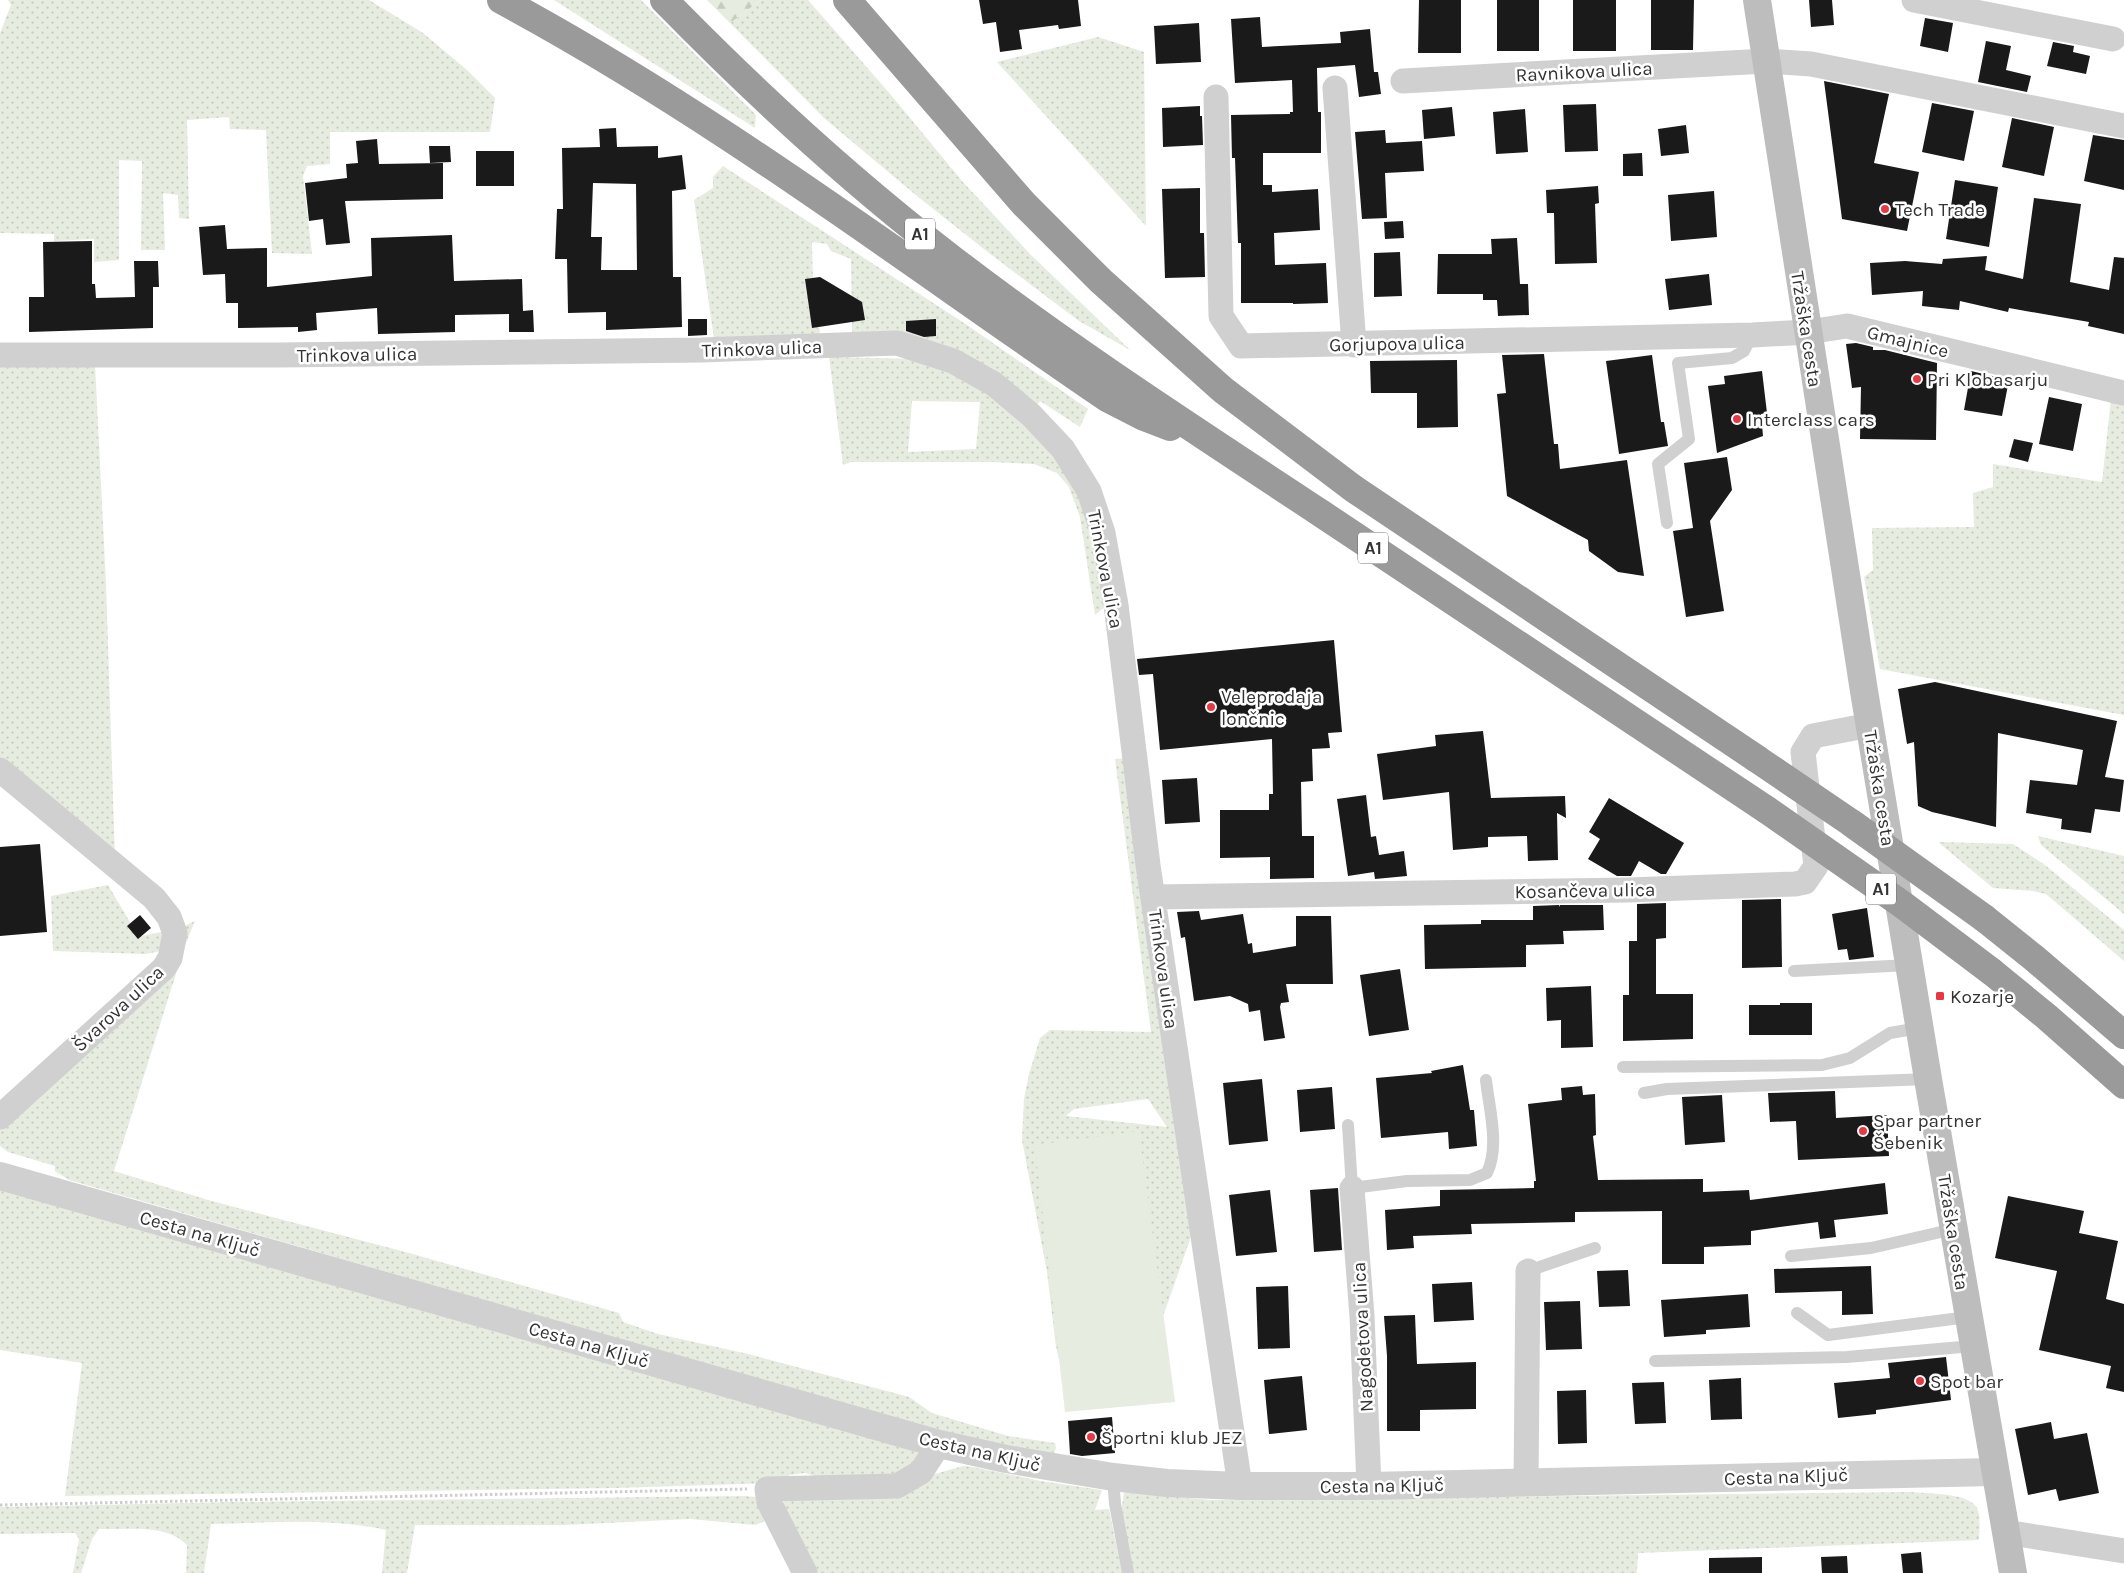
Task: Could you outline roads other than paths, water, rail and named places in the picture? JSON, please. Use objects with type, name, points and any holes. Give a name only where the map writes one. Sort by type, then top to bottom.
[{"type":"highway","points":[[501,0],[604,58],[744,146],[1107,398],[1144,417],[1170,427],[1203,435]]},
{"type":"highway","name":"A1","points":[[664,0],[788,122],[906,223],[1038,322],[1203,435],[1766,810],[1903,905],[1992,972],[2054,1023],[2124,1085]]},
{"type":"highway","points":[[847,0],[904,65]]},
{"type":"highway","name":"A1","points":[[869,0],[904,65],[925,92],[1031,211],[1101,281],[1223,390],[1354,489],[1858,827],[1984,918],[2124,1035]]},
{"type":"main road","name":"Tržaška cesta","points":[[1757,0],[1919,1028],[1994,1472],[2013,1573]]},
{"type":"street","points":[[1914,0],[2113,39]]},
{"type":"street","name":"Ravnikova ulica","points":[[1403,81],[1766,61]]},
{"type":"street","points":[[1766,61],[1812,64],[2124,126]]},
{"type":"street","points":[[1335,88],[1354,345]]},
{"type":"street","name":"Gorjupova ulica","points":[[1216,97],[1221,316],[1241,346],[1354,345],[1808,332]]},
{"type":"street","name":"Gmajnice","points":[[1808,332],[1847,326],[2124,392]]},
{"type":"street","name":"Trinkova ulica","points":[[0,355],[280,355],[701,350],[897,343],[953,361],[994,384],[1031,415],[1063,450],[1089,491],[1103,533],[1116,605],[1148,865],[1240,1486]]},
{"type":"street","name":"Kosančeva ulica","points":[[1154,898],[1628,890],[1795,884],[1805,882],[1816,866],[1803,752],[1813,736],[1870,725]]},
{"type":"street","name":"Švarova ulica","points":[[0,770],[154,898],[169,917],[175,933],[170,958],[164,968],[0,1118]]},
{"type":"street","name":"Cesta na Ključ","points":[[0,1176],[939,1444],[1006,1459],[1112,1477],[1167,1483],[1240,1486],[1369,1486],[1994,1472]]},
{"type":"street","name":"Nagodetova ulica","points":[[1352,1188],[1362,1316],[1369,1486]]},
{"type":"street","points":[[1526,1482],[1528,1271]]},
{"type":"street","points":[[806,1573],[784,1534],[768,1495],[897,1486],[921,1472],[939,1444]]},
{"type":"street","points":[[2005,1532],[2124,1551]]},
{"type":"lane","points":[[1667,522],[1658,464],[1689,439],[1678,363],[1732,358],[1744,351],[1752,334]]},
{"type":"lane","points":[[1794,971],[1909,965]]},
{"type":"lane","points":[[1623,1067],[1822,1065],[1850,1058],[1890,1033],[1919,1028]]},
{"type":"lane","points":[[1644,1093],[1667,1089],[1928,1079]]},
{"type":"lane","points":[[1348,1125],[1352,1188],[1407,1181],[1470,1180],[1487,1173],[1492,1163],[1493,1138],[1486,1080]]},
{"type":"lane","points":[[1791,1256],[1871,1248],[1954,1229]]},
{"type":"lane","points":[[1528,1271],[1595,1248]]},
{"type":"lane","points":[[1797,1313],[1828,1334],[1968,1318]]},
{"type":"lane","points":[[1655,1361],[1847,1357],[1973,1346]]},
{"type":"lane","points":[[1112,1477],[1128,1573]]},
{"type":"place","name":"Tech Trade","points":[[1885,209]]},
{"type":"place","name":"Pri Klobasarju","points":[[1917,379]]},
{"type":"place","name":"Interclass cars","points":[[1737,419]]},
{"type":"place","name":"Veleprodaja lončnic","points":[[1211,707]]},
{"type":"place","name":"Kozarje","points":[[1940,996]]},
{"type":"place","name":"Spar partner Šebenik","points":[[1863,1131]]},
{"type":"place","name":"Spot bar","points":[[1920,1381]]},
{"type":"place","name":"Športni klub JEZ","points":[[1091,1437]]}]
